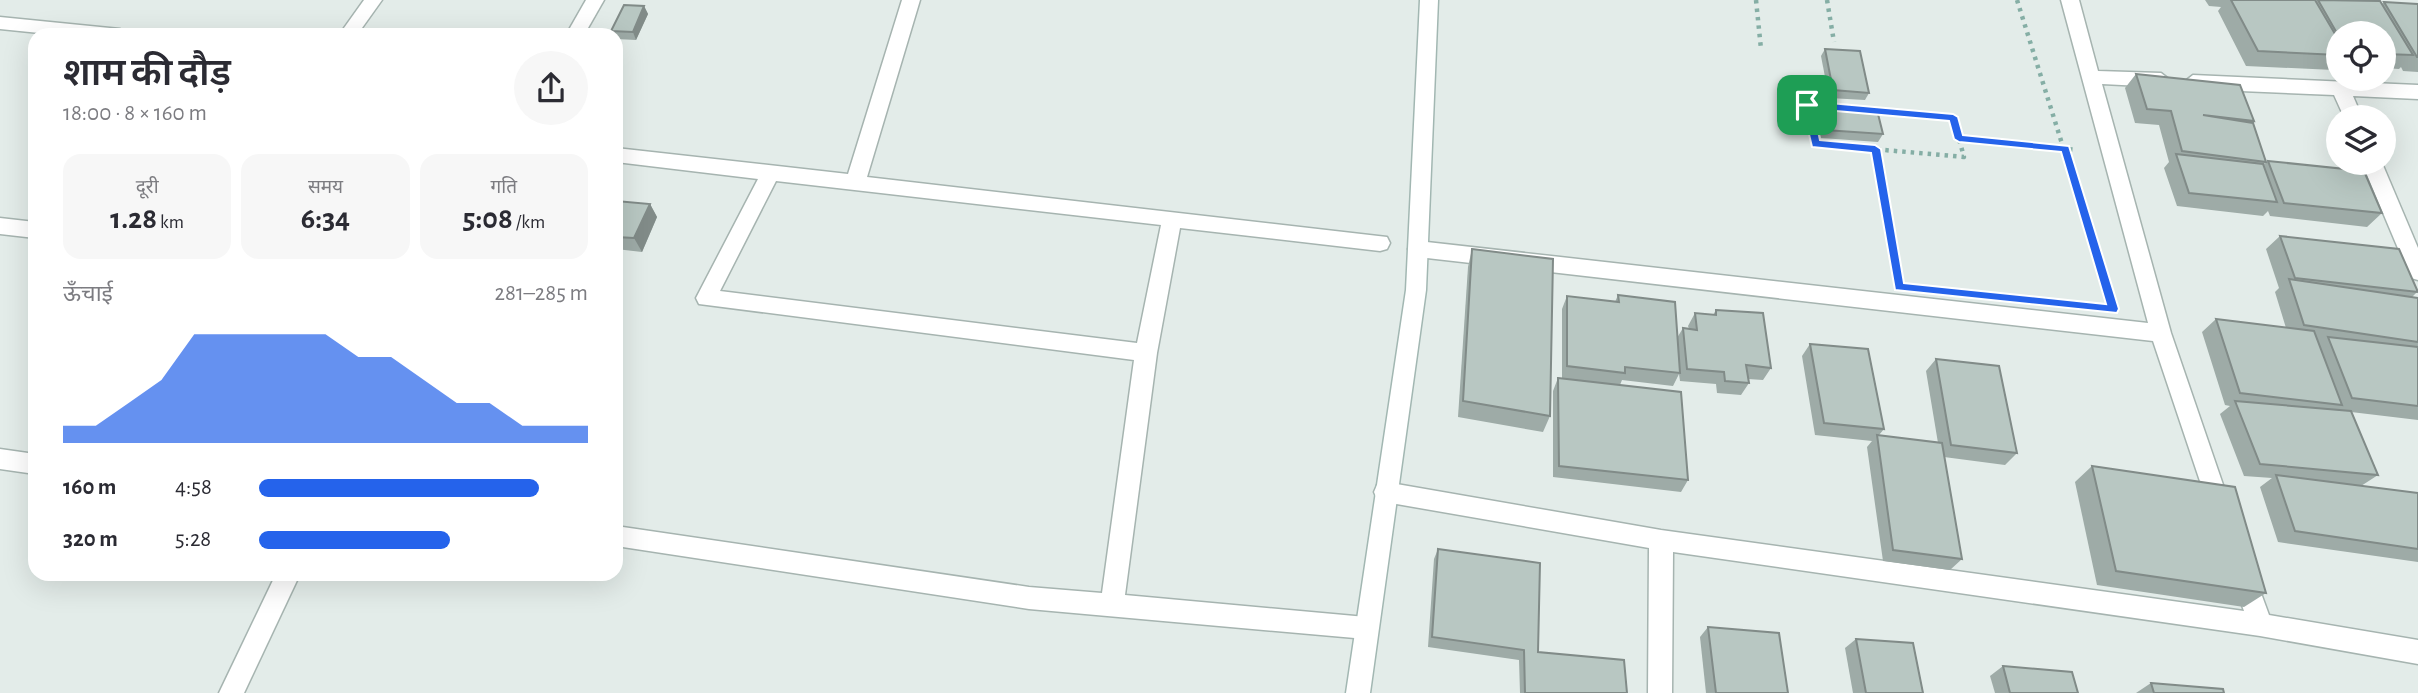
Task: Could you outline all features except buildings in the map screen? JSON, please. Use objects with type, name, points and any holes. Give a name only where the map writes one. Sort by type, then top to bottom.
[{"type":"street","points":[[353,28],[373,0]]},
{"type":"street","points":[[579,28],[595,0]]},
{"type":"street","points":[[855,183],[911,0]]},
{"type":"street","points":[[1357,693],[1416,290],[1429,0]]},
{"type":"street","points":[[2070,0],[2161,333],[2260,625]]},
{"type":"street","points":[[0,23],[50,28]]},
{"type":"street","points":[[2093,77],[2326,88]]},
{"type":"street","points":[[2392,91],[2418,92]]},
{"type":"street","points":[[623,156],[1380,243]]},
{"type":"street","points":[[770,173],[706,298],[1146,353]]},
{"type":"street","points":[[2377,175],[2418,272]]},
{"type":"street","points":[[1112,604],[1146,353],[1172,220]]},
{"type":"street","points":[[0,226],[28,229]]},
{"type":"street","points":[[1418,249],[2161,333]]},
{"type":"street","points":[[0,459],[28,463]]},
{"type":"street","points":[[1385,492],[1661,540],[2260,625],[2418,652]]},
{"type":"street","points":[[623,537],[1030,598],[1366,628]]},
{"type":"street","points":[[1660,693],[1661,540]]},
{"type":"street","points":[[231,693],[285,581]]},
{"type":"path","points":[[1756,0],[1761,49]]},
{"type":"path","points":[[1827,0],[1834,42]]},
{"type":"path","points":[[2017,0],[2113,309]]},
{"type":"path","points":[[1807,105],[1953,117],[1964,158],[1875,149],[1816,144],[1807,105]]},
{"type":"path","points":[[1959,139],[2113,154]]},
{"type":"path","points":[[1875,149],[1899,286]]},
{"type":"route","points":[[1807,105],[1953,117],[1959,139],[2065,149],[2113,309],[1899,286],[1875,149],[1816,144],[1807,105]]}]
